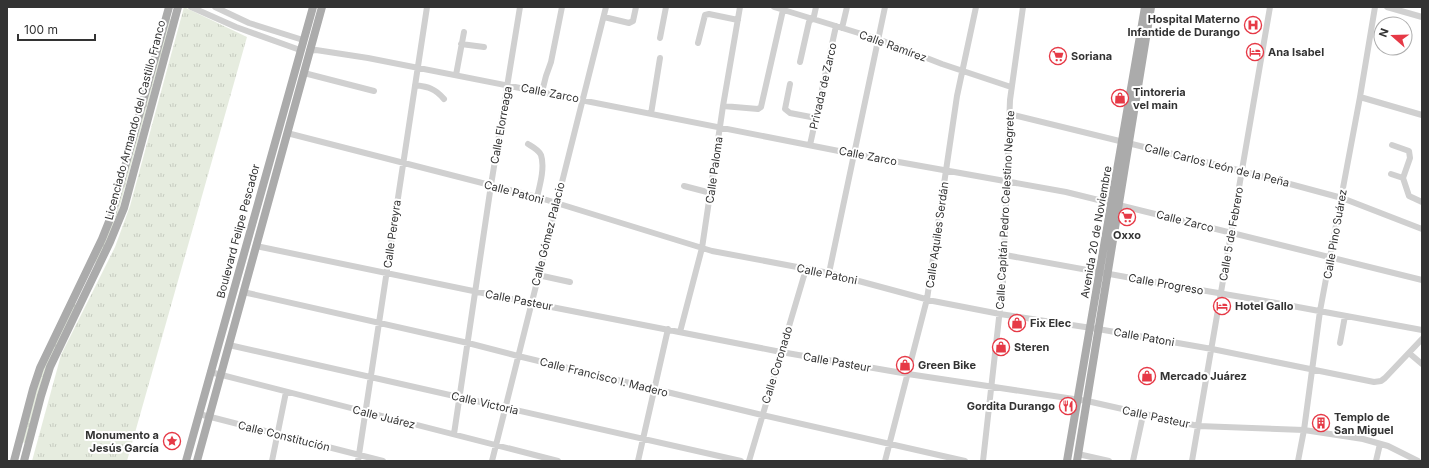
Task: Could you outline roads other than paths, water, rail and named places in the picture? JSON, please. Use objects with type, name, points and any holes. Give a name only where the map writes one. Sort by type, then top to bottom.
[{"type":"main road","name":"Licenciado Armando del Castillo Franco","points":[[14,461],[38,373],[102,239],[112,214],[169,7]]},
{"type":"main road","name":"Licenciado Armando del Castillo Franco","points":[[24,461],[50,367],[110,242],[124,208],[178,7]]},
{"type":"main road","name":"Boulevard Felipe Pescador","points":[[186,461],[313,7]]},
{"type":"main road","name":"Boulevard Felipe Pescador","points":[[197,461],[322,7]]},
{"type":"main road","name":"Avenida 20 de Noviembre","points":[[1126,142],[1145,7]]},
{"type":"main road","name":"Avenida 20 de Noviembre","points":[[1067,461],[1082,401],[1126,142],[1151,7]]},
{"type":"main road","points":[[300,50],[309,51]]},
{"type":"main road","points":[[285,103],[290,97],[297,98]]},
{"type":"main road","points":[[280,122],[283,130],[287,133]]},
{"type":"main road","points":[[240,264],[238,283],[243,292]]},
{"type":"main road","points":[[81,283],[89,287]]},
{"type":"main road","name":"Avenida 20 de Noviembre","points":[[1078,457],[1082,401]]},
{"type":"street","points":[[191,7],[236,27],[300,50]]},
{"type":"street","points":[[214,7],[249,23],[304,40]]},
{"type":"street","name":"Calle Pereyra","points":[[358,458],[427,7]]},
{"type":"street","name":"Calle Elorreaga","points":[[454,434],[491,185],[520,7]]},
{"type":"street","points":[[542,92],[551,62],[562,7]]},
{"type":"street","name":"Calle Gómez Palacio","points":[[492,461],[606,7]]},
{"type":"street","points":[[604,17],[629,23],[633,19],[636,7]]},
{"type":"street","points":[[660,38],[666,7]]},
{"type":"street","name":"Calle Paloma","points":[[680,332],[702,248],[740,7]]},
{"type":"street","points":[[800,62],[809,22],[816,7]]},
{"type":"street","name":"Privada de Zarco","points":[[810,145],[839,27],[847,7]]},
{"type":"street","points":[[829,273],[885,7]]},
{"type":"street","name":"Calle Aquiles Serdán","points":[[885,461],[927,299],[962,71],[976,7]]},
{"type":"street","name":"Calle Capitán Pedro Celestino Negrete","points":[[983,461],[1000,314],[1005,255],[1011,87],[1023,7]]},
{"type":"street","name":"Calle 5 de Febrero","points":[[1192,461],[1270,7]]},
{"type":"street","name":"Calle Pino Suárez","points":[[1298,461],[1304,430],[1320,311],[1332,257],[1335,229],[1342,198],[1375,7]]},
{"type":"street","points":[[1387,7],[1422,17]]},
{"type":"street","points":[[725,106],[760,108],[771,67],[778,8]]},
{"type":"street","name":"Calle Ramírez","points":[[778,8],[878,39],[962,71],[1011,87]]},
{"type":"street","points":[[698,43],[704,16],[707,14],[738,20]]},
{"type":"street","points":[[456,75],[464,32]]},
{"type":"street","points":[[461,44],[484,47]]},
{"type":"street","name":"Calle Zarco","points":[[309,51],[316,50],[418,67],[854,154],[946,171],[1007,180],[1116,203],[1422,280]]},
{"type":"street","points":[[651,114],[660,58]]},
{"type":"street","points":[[304,73],[374,91]]},
{"type":"street","points":[[790,84],[785,109],[790,113],[816,118]]},
{"type":"street","points":[[415,85],[433,89],[437,91],[444,99]]},
{"type":"street","points":[[1360,97],[1422,115]]},
{"type":"street","name":"Calle Carlos León de la Peña","points":[[1009,114],[1242,171],[1342,198],[1422,228]]},
{"type":"street","name":"Calle Patoni","points":[[287,133],[537,197],[702,248],[829,273],[927,299],[1000,314],[1094,328],[1374,382],[1381,381],[1409,352]]},
{"type":"street","points":[[528,144],[535,148],[541,155],[541,179],[537,197]]},
{"type":"street","points":[[1392,145],[1407,150],[1410,154],[1403,178],[1410,197],[1422,202]]},
{"type":"street","points":[[1391,174],[1403,178]]},
{"type":"street","points":[[684,186],[711,193]]},
{"type":"street","name":"Calle Pasteur","points":[[256,246],[475,292],[781,352],[908,374],[1082,401],[1198,426],[1304,430],[1363,439],[1399,451],[1418,461]]},
{"type":"street","name":"Calle Progreso","points":[[1005,255],[1422,330]]},
{"type":"street","name":"Calle Coronado","points":[[749,461],[806,269]]},
{"type":"street","points":[[538,275],[570,282]]},
{"type":"street","name":"Calle Francisco I. Madero","points":[[243,292],[468,343],[654,390],[966,461]]},
{"type":"street","points":[[1340,343],[1345,316]]},
{"type":"street","points":[[638,461],[668,329]]},
{"type":"street","points":[[1422,339],[1409,352],[1422,364]]},
{"type":"street","name":"Calle Victoria","points":[[229,345],[741,461]]},
{"type":"street","name":"Calle Juárez","points":[[210,372],[365,413],[558,461]]},
{"type":"street","points":[[272,461],[286,392]]},
{"type":"street","name":"Calle Constitución","points":[[199,414],[209,418],[277,434],[358,458],[383,461]]},
{"type":"street","points":[[1133,461],[1143,415]]},
{"type":"street","points":[[1376,461],[1380,444]]},
{"type":"street","points":[[1078,457],[1106,461]]},
{"type":"place","name":"Hospital Materno Infantide de Durango","points":[[1253,25]]},
{"type":"place","name":"Ana Isabel","points":[[1255,52]]},
{"type":"place","name":"Soriana","points":[[1058,56]]},
{"type":"place","name":"Tintoreria vel main","points":[[1120,98]]},
{"type":"place","name":"Oxxo","points":[[1127,217]]},
{"type":"place","name":"Hotel Gallo","points":[[1222,306]]},
{"type":"place","name":"Fix Elec","points":[[1017,323]]},
{"type":"place","name":"Steren","points":[[1001,347]]},
{"type":"place","name":"Green Bike","points":[[905,365]]},
{"type":"place","name":"Mercado Juárez","points":[[1147,376]]},
{"type":"place","name":"Gordita Durango","points":[[1068,406]]},
{"type":"place","name":"Templo de San Miguel","points":[[1321,423]]},
{"type":"place","name":"Monumento a Jesús García","points":[[172,441]]}]
